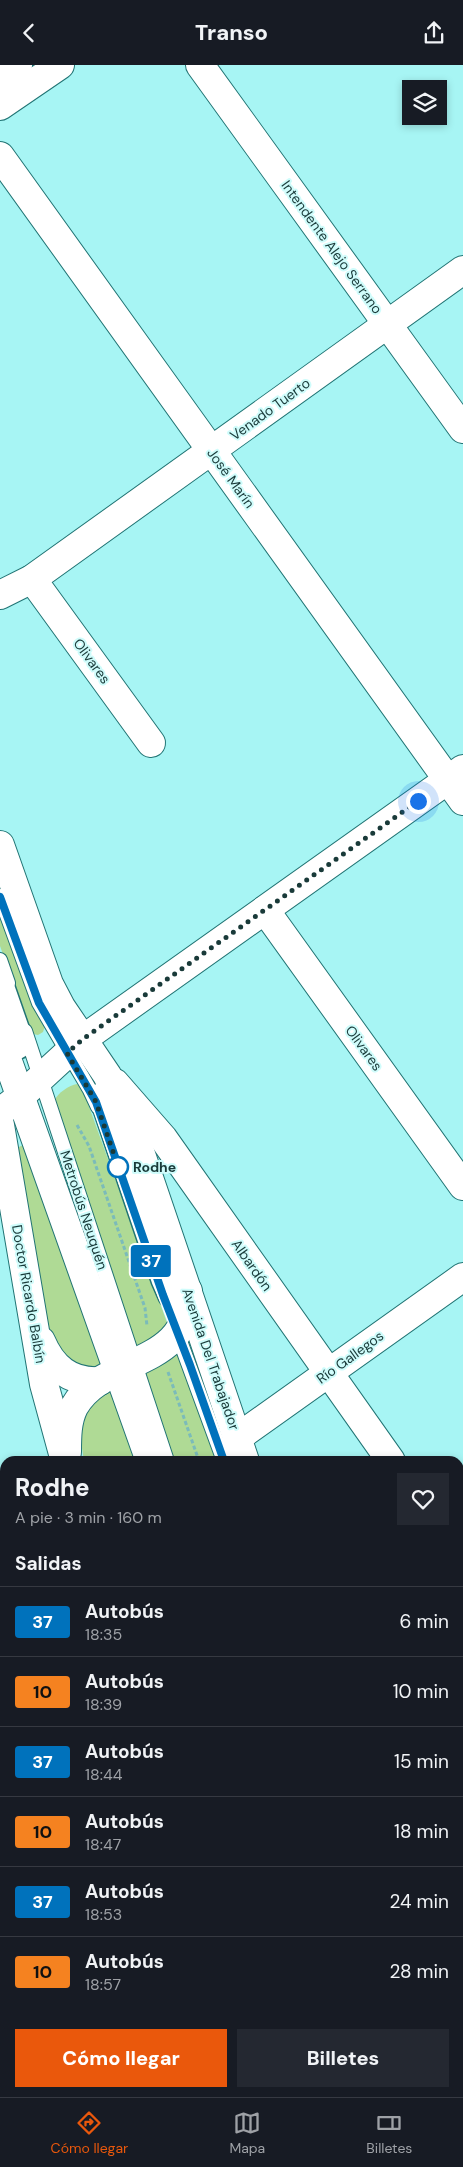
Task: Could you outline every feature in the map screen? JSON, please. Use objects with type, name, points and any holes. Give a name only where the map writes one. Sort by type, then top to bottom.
[{"type":"street","points":[[0,78],[18,65]]},
{"type":"street","points":[[0,107],[60,65]]},
{"type":"street","name":"Intendente Alejo Serrano","points":[[200,65],[463,429]]},
{"type":"street","name":"José Marín","points":[[0,156],[211,451],[458,783]]},
{"type":"street","name":"Venado Tuerto","points":[[0,595],[32,579],[463,270]]},
{"type":"street","name":"Olivares","points":[[32,579],[151,743]]},
{"type":"street","points":[[148,1456],[118,1372],[10,1105],[22,1072],[71,1047],[265,910],[458,783]]},
{"type":"street","name":"Avenida Del Trabajador","points":[[0,845],[71,1047],[104,1086],[134,1129],[241,1449]]},
{"type":"street","name":"Olivares","points":[[265,910],[463,1186]]},
{"type":"street","points":[[0,976],[23,1042],[19,1048],[13,1045],[0,1008]]},
{"type":"street","points":[[0,1039],[22,1072]]},
{"type":"street","points":[[104,1086],[101,1093],[105,1092],[109,1096],[182,1313],[169,1296],[162,1280],[104,1086]]},
{"type":"street","name":"Albardón","points":[[104,1086],[163,1138],[387,1456]]},
{"type":"street","name":"Doctor Ricardo Balbín","points":[[0,1125],[47,1401],[64,1456]]},
{"type":"street","name":"Río Gallegos","points":[[241,1449],[328,1373],[463,1277]]},
{"type":"street","name":"Doctor Ricardo Balbín","points":[[66,1456],[68,1427],[74,1408],[86,1392],[166,1345],[178,1333],[187,1316],[188,1291]]},
{"type":"street","points":[[34,1318],[48,1355],[63,1373],[72,1379],[82,1381],[118,1372]]},
{"type":"lane","points":[[0,897],[32,988],[71,1047],[96,1102],[222,1456]]},
{"type":"lane","name":"Metrobús Neuquén","points":[[0,960],[22,1072],[118,1372],[164,1456]]},
{"type":"path","points":[[75,1118],[89,1146],[136,1281],[146,1312],[148,1329]]},
{"type":"path","points":[[168,1369],[197,1456]]},
{"type":"green space","points":[[0,908],[45,1026],[43,1032],[38,1035],[33,1034],[30,1030],[0,946]]},
{"type":"green space","points":[[77,1084],[83,1090],[169,1328],[141,1349],[135,1346],[54,1101],[64,1090]]},
{"type":"green space","points":[[23,1145],[103,1366],[80,1373],[51,1339],[17,1168],[17,1148]]},
{"type":"green space","points":[[177,1353],[179,1354],[216,1456],[170,1456],[145,1375],[146,1372]]},
{"type":"green space","points":[[111,1388],[138,1456],[83,1456],[80,1435],[83,1410]]},
{"type":"bus line","name":"37","points":[[0,897],[39,1003],[96,1102],[163,1295],[222,1456]]},
{"type":"place","name":"Rodhe","points":[[118,1167]]},
{"type":"route","points":[[118,1167],[120,1172],[96,1102],[67,1053],[83,1039],[418,801]]}]
